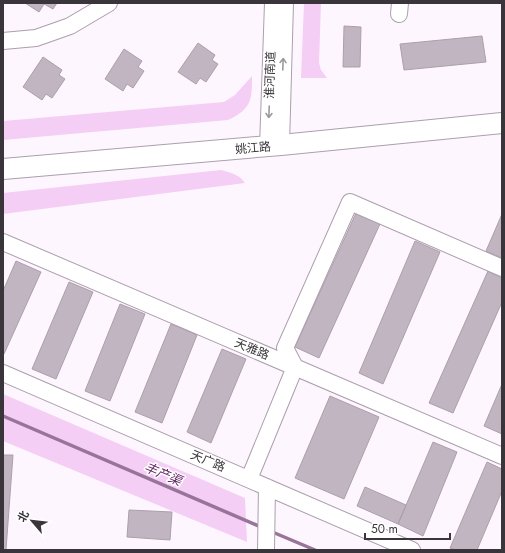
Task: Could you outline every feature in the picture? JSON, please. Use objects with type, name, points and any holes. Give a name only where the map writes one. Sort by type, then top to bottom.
[{"type":"main road","name":"姚江路","points":[[3,169],[274,146],[502,123]]},
{"type":"street","points":[[3,40],[36,38],[70,26],[109,3]]},
{"type":"street","name":"淮河南道","points":[[273,3],[274,146]]},
{"type":"street","name":"淮河南道","points":[[274,146],[285,3]]},
{"type":"street","points":[[249,479],[295,367],[285,348],[350,202],[502,268]]},
{"type":"street","name":"天雅路","points":[[3,242],[502,456]]},
{"type":"street","name":"天广路","points":[[3,373],[412,550]]},
{"type":"street","points":[[266,550],[267,487]]},
{"type":"shaded area","points":[[304,3],[321,3],[319,63],[321,70],[327,78],[301,78]]},
{"type":"shaded area","points":[[252,76],[252,91],[249,102],[242,112],[228,120],[3,140],[3,121],[224,102],[235,95]]},
{"type":"shaded area","points":[[221,170],[237,176],[245,183],[3,214],[3,193]]},
{"type":"shaded area","points":[[3,394],[245,498],[247,542],[3,441]]},
{"type":"building","points":[[25,3],[57,3],[53,9],[44,4],[39,12]]},
{"type":"building","points":[[344,26],[361,27],[360,67],[343,67]]},
{"type":"building","points":[[482,36],[486,62],[404,70],[400,44]]},
{"type":"building","points":[[198,43],[215,55],[212,60],[218,64],[206,82],[200,78],[196,84],[178,72]]},
{"type":"building","points":[[124,49],[142,61],[138,67],[144,71],[133,88],[127,84],[123,91],[105,79]]},
{"type":"building","points":[[43,57],[62,70],[59,75],[65,79],[52,98],[46,94],[42,100],[23,87]]},
{"type":"building","points":[[356,213],[380,224],[319,358],[295,347]]},
{"type":"building","points":[[502,214],[502,258],[486,251]]},
{"type":"building","points":[[415,241],[440,252],[383,384],[359,373]]},
{"type":"building","points":[[16,261],[41,272],[3,354],[3,291]]},
{"type":"building","points":[[488,271],[502,278],[502,302],[453,413],[429,403]]},
{"type":"building","points":[[69,282],[93,292],[56,379],[32,369]]},
{"type":"building","points":[[120,304],[145,314],[110,401],[85,391]]},
{"type":"building","points":[[171,324],[197,335],[162,423],[135,412]]},
{"type":"building","points":[[222,349],[246,359],[211,443],[187,432]]},
{"type":"building","points":[[502,384],[502,434],[484,426]]},
{"type":"building","points":[[330,396],[379,417],[344,499],[295,478]]},
{"type":"building","points":[[433,442],[457,452],[423,536],[398,524]]},
{"type":"building","points":[[3,455],[13,455],[6,550],[3,550]]},
{"type":"building","points":[[487,462],[502,469],[502,491],[477,550],[456,550],[450,548]]},
{"type":"building","points":[[365,487],[406,505],[398,524],[357,506]]},
{"type":"building","points":[[129,510],[172,512],[170,540],[127,537]]},
{"type":"waterway","name":"丰产渠","points":[[3,416],[261,527]]},
{"type":"waterway","name":"丰产渠","points":[[270,531],[315,550]]}]
